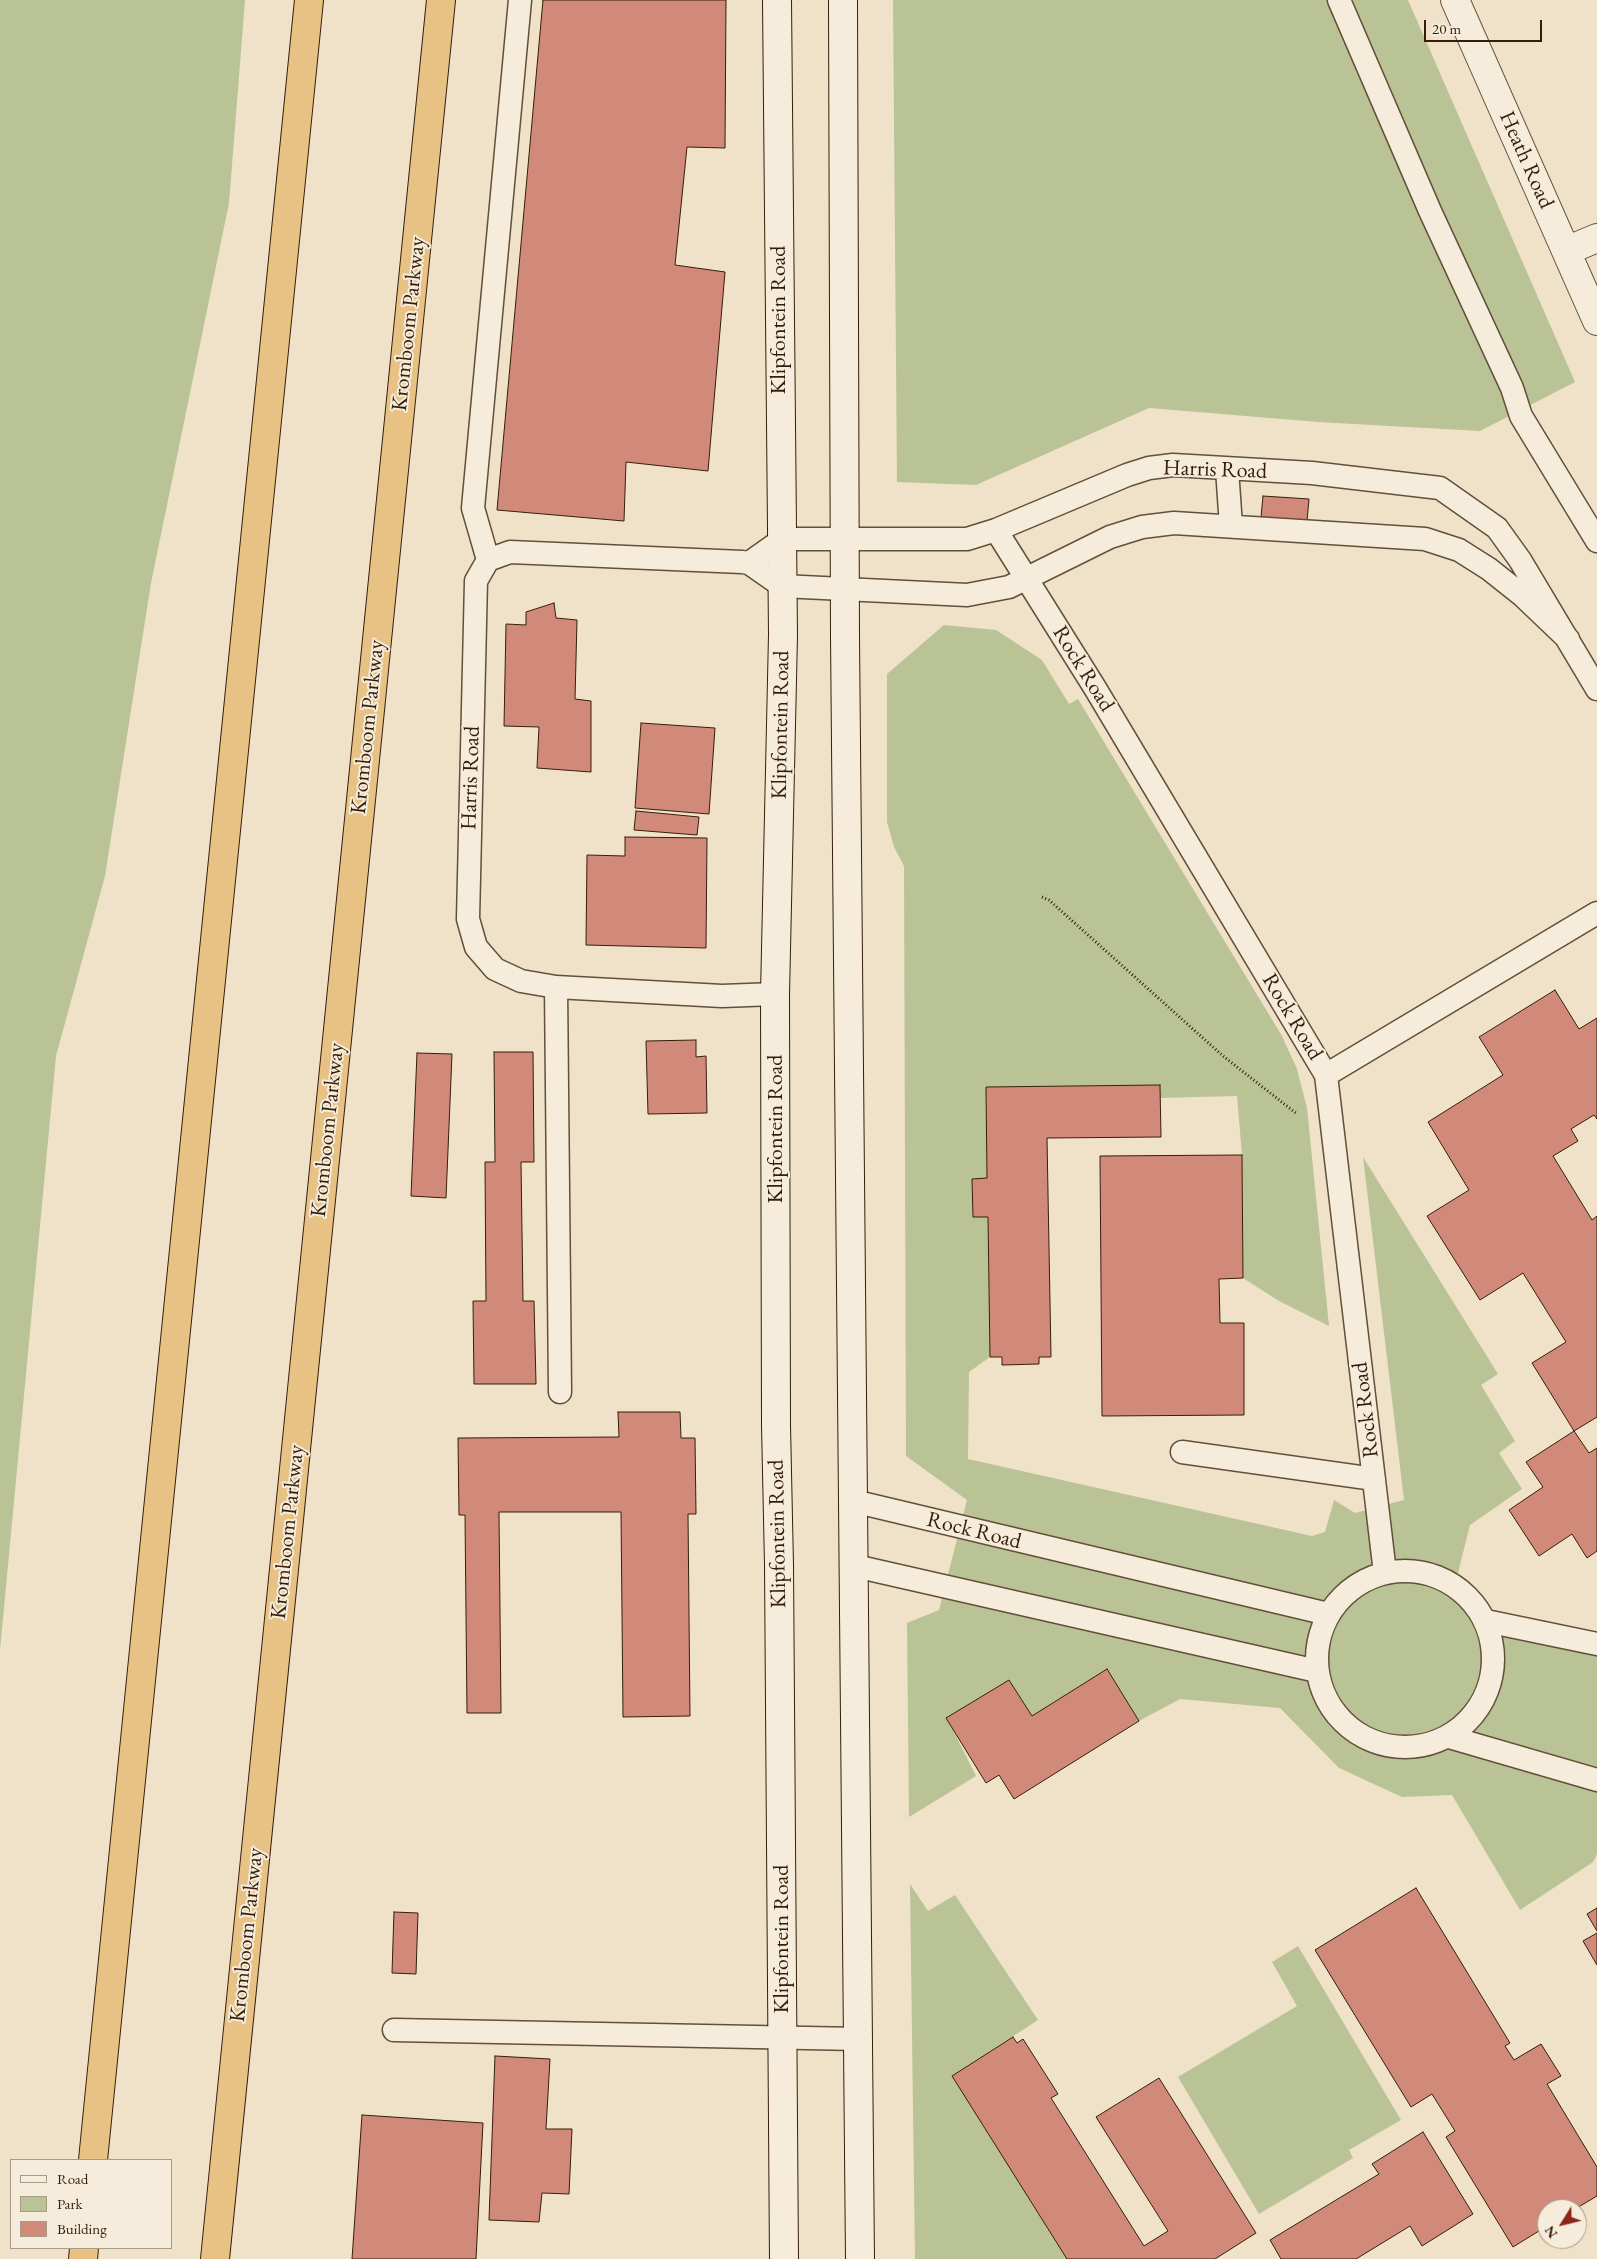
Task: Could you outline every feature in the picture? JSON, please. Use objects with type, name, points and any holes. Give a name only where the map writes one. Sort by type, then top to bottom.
[{"type":"highway","points":[[93,2159],[309,0]]},
{"type":"highway","name":"Kromboom Parkway","points":[[215,2259],[441,0]]},
{"type":"main road","name":"Klipfontein Road","points":[[777,0],[783,634],[775,994],[776,1425],[784,2259]]},
{"type":"main road","points":[[843,0],[845,539],[860,2259]]},
{"type":"main road","name":"Heath Road","points":[[1455,0],[1597,321]]},
{"type":"main road","points":[[1566,251],[1597,238]]},
{"type":"lane","points":[[520,0],[473,508],[488,560],[510,552],[750,562],[782,586]]},
{"type":"lane","points":[[1339,0],[1430,211],[1512,388],[1521,416],[1597,541]]},
{"type":"lane","name":"Harris Road","points":[[783,539],[967,539],[996,530],[1127,474],[1149,468],[1173,465],[1312,473],[1440,488],[1498,528],[1520,560],[1597,689]]},
{"type":"lane","points":[[1227,469],[1231,526]]},
{"type":"lane","name":"Harris Road","points":[[782,586],[968,595],[1009,587],[1110,537],[1142,527],[1174,523],[1425,538],[1459,550],[1489,569],[1523,596],[1568,639]]},
{"type":"lane","name":"Rock Road","points":[[996,530],[1028,578],[1100,696],[1326,1074],[1385,1573]]},
{"type":"lane","points":[[750,562],[783,539]]},
{"type":"lane","name":"Harris Road","points":[[488,560],[476,581],[468,919],[476,947],[495,969],[521,982],[556,987],[722,996],[775,994]]},
{"type":"lane","points":[[1326,1074],[1597,913]]},
{"type":"lane","points":[[556,987],[560,1392]]},
{"type":"lane","points":[[1182,1452],[1374,1479]]},
{"type":"lane","name":"Rock Road","points":[[853,1501],[1328,1614]]},
{"type":"lane","points":[[855,1566],[1317,1671]]},
{"type":"lane","points":[[1409,1570],[1433,1575],[1454,1585],[1466,1596],[1486,1621],[1493,1647],[1493,1674],[1484,1699],[1469,1720],[1449,1737],[1423,1746],[1399,1748],[1375,1743],[1354,1732],[1336,1715],[1324,1694],[1317,1671],[1318,1642],[1328,1614],[1352,1588],[1368,1578],[1385,1573],[1409,1570]]},
{"type":"lane","points":[[1486,1621],[1597,1644]]},
{"type":"lane","points":[[1449,1737],[1597,1780]]},
{"type":"lane","points":[[394,2030],[858,2039]]},
{"type":"path","points":[[1042,897],[1049,900],[1223,1056],[1308,1123],[1332,1122]]},
{"type":"green space","points":[[0,0],[245,0],[229,203],[151,583],[105,876],[56,1056],[0,1650]]},
{"type":"green space","points":[[893,0],[1408,0],[1575,382],[1480,431],[1318,422],[1149,408],[976,485],[897,482]]},
{"type":"green space","points":[[944,625],[996,630],[1042,660],[1069,704],[1078,699],[1282,1036],[1297,1069],[1307,1108],[1329,1326],[1279,1301],[1243,1278],[1242,1155],[1237,1096],[1160,1098],[1160,1085],[986,1087],[987,1178],[972,1179],[973,1217],[988,1217],[990,1357],[969,1372],[968,1459],[1312,1536],[1325,1532],[1334,1500],[1355,1513],[1404,1500],[1363,1157],[1498,1374],[1481,1385],[1515,1441],[1499,1453],[1522,1489],[1470,1525],[1455,1585],[1473,1601],[1486,1621],[1597,1644],[1597,1854],[1593,1862],[1520,1910],[1452,1795],[1402,1797],[1339,1768],[1280,1708],[1180,1699],[1139,1721],[1107,1669],[1032,1716],[1009,1680],[947,1718],[976,1776],[909,1817],[907,1623],[939,1610],[967,1500],[906,1456],[904,866],[894,847],[887,822],[887,674]]},
{"type":"green space","points":[[910,1884],[928,1911],[955,1895],[1038,2020],[952,2076],[1067,2259],[915,2259]]},
{"type":"green space","points":[[1298,1946],[1401,2120],[1349,2150],[1353,2158],[1259,2214],[1178,2077],[1297,2006],[1272,1962]]},
{"type":"building","points":[[543,0],[726,0],[725,148],[687,147],[675,265],[725,272],[708,471],[626,462],[624,521],[497,510]]},
{"type":"building","points":[[1263,496],[1309,499],[1307,521],[1261,517]]},
{"type":"building","points":[[554,603],[556,618],[577,620],[575,699],[591,701],[591,772],[537,768],[539,727],[504,726],[506,624],[526,625],[526,612]]},
{"type":"building","points":[[641,723],[715,728],[709,814],[635,808]]},
{"type":"building","points":[[636,811],[699,817],[697,835],[634,830]]},
{"type":"building","points":[[625,837],[707,838],[706,948],[586,945],[587,855],[625,856]]},
{"type":"building","points":[[1555,990],[1579,1029],[1597,1018],[1597,1119],[1594,1115],[1571,1129],[1578,1141],[1553,1156],[1592,1220],[1597,1216],[1597,1417],[1574,1431],[1532,1363],[1566,1342],[1523,1273],[1480,1300],[1427,1216],[1469,1190],[1428,1122],[1503,1075],[1479,1037]]},
{"type":"building","points":[[696,1040],[696,1057],[706,1056],[707,1113],[648,1114],[646,1041]]},
{"type":"building","points":[[494,1052],[533,1052],[534,1162],[521,1162],[523,1301],[534,1301],[536,1384],[474,1384],[473,1301],[486,1301],[485,1162],[495,1162]]},
{"type":"building","points":[[417,1053],[452,1054],[446,1198],[411,1196]]},
{"type":"building","points":[[1160,1085],[1161,1137],[1047,1138],[1051,1357],[1039,1357],[1039,1364],[1002,1365],[1002,1357],[990,1357],[988,1217],[973,1217],[972,1179],[987,1178],[986,1087]]},
{"type":"building","points":[[1242,1155],[1243,1278],[1219,1279],[1220,1323],[1244,1323],[1244,1415],[1102,1416],[1100,1156]]},
{"type":"building","points":[[618,1412],[680,1412],[681,1438],[695,1438],[696,1514],[688,1514],[690,1716],[623,1717],[621,1512],[499,1512],[501,1713],[467,1713],[465,1515],[459,1515],[458,1438],[619,1437]]},
{"type":"building","points":[[1574,1431],[1589,1453],[1597,1448],[1597,1551],[1587,1558],[1572,1534],[1539,1556],[1509,1510],[1543,1487],[1526,1462]]},
{"type":"building","points":[[1107,1669],[1139,1721],[1014,1799],[999,1775],[986,1783],[946,1718],[1009,1680],[1032,1716]]},
{"type":"building","points":[[1416,1888],[1510,2043],[1505,2046],[1514,2060],[1541,2044],[1561,2076],[1547,2084],[1597,2167],[1597,2196],[1587,2202],[1587,2199],[1537,2199],[1537,2232],[1513,2247],[1446,2137],[1455,2131],[1432,2094],[1411,2107],[1315,1950]]},
{"type":"building","points":[[1597,1908],[1597,1931],[1587,1914]]},
{"type":"building","points":[[394,1912],[418,1913],[416,1974],[392,1973]]},
{"type":"building","points":[[1597,1933],[1597,1965],[1583,1941]]},
{"type":"building","points":[[1013,2037],[1017,2043],[1023,2039],[1058,2094],[1051,2098],[1144,2246],[1168,2231],[1096,2117],[1159,2078],[1256,2233],[1215,2259],[1067,2259],[952,2076]]},
{"type":"building","points":[[495,2056],[550,2059],[546,2129],[572,2129],[569,2194],[542,2193],[539,2222],[489,2220]]},
{"type":"building","points":[[362,2115],[483,2123],[476,2259],[352,2259]]},
{"type":"building","points":[[1423,2132],[1473,2214],[1422,2246],[1410,2226],[1356,2259],[1281,2259],[1270,2240],[1379,2174],[1372,2164]]}]
